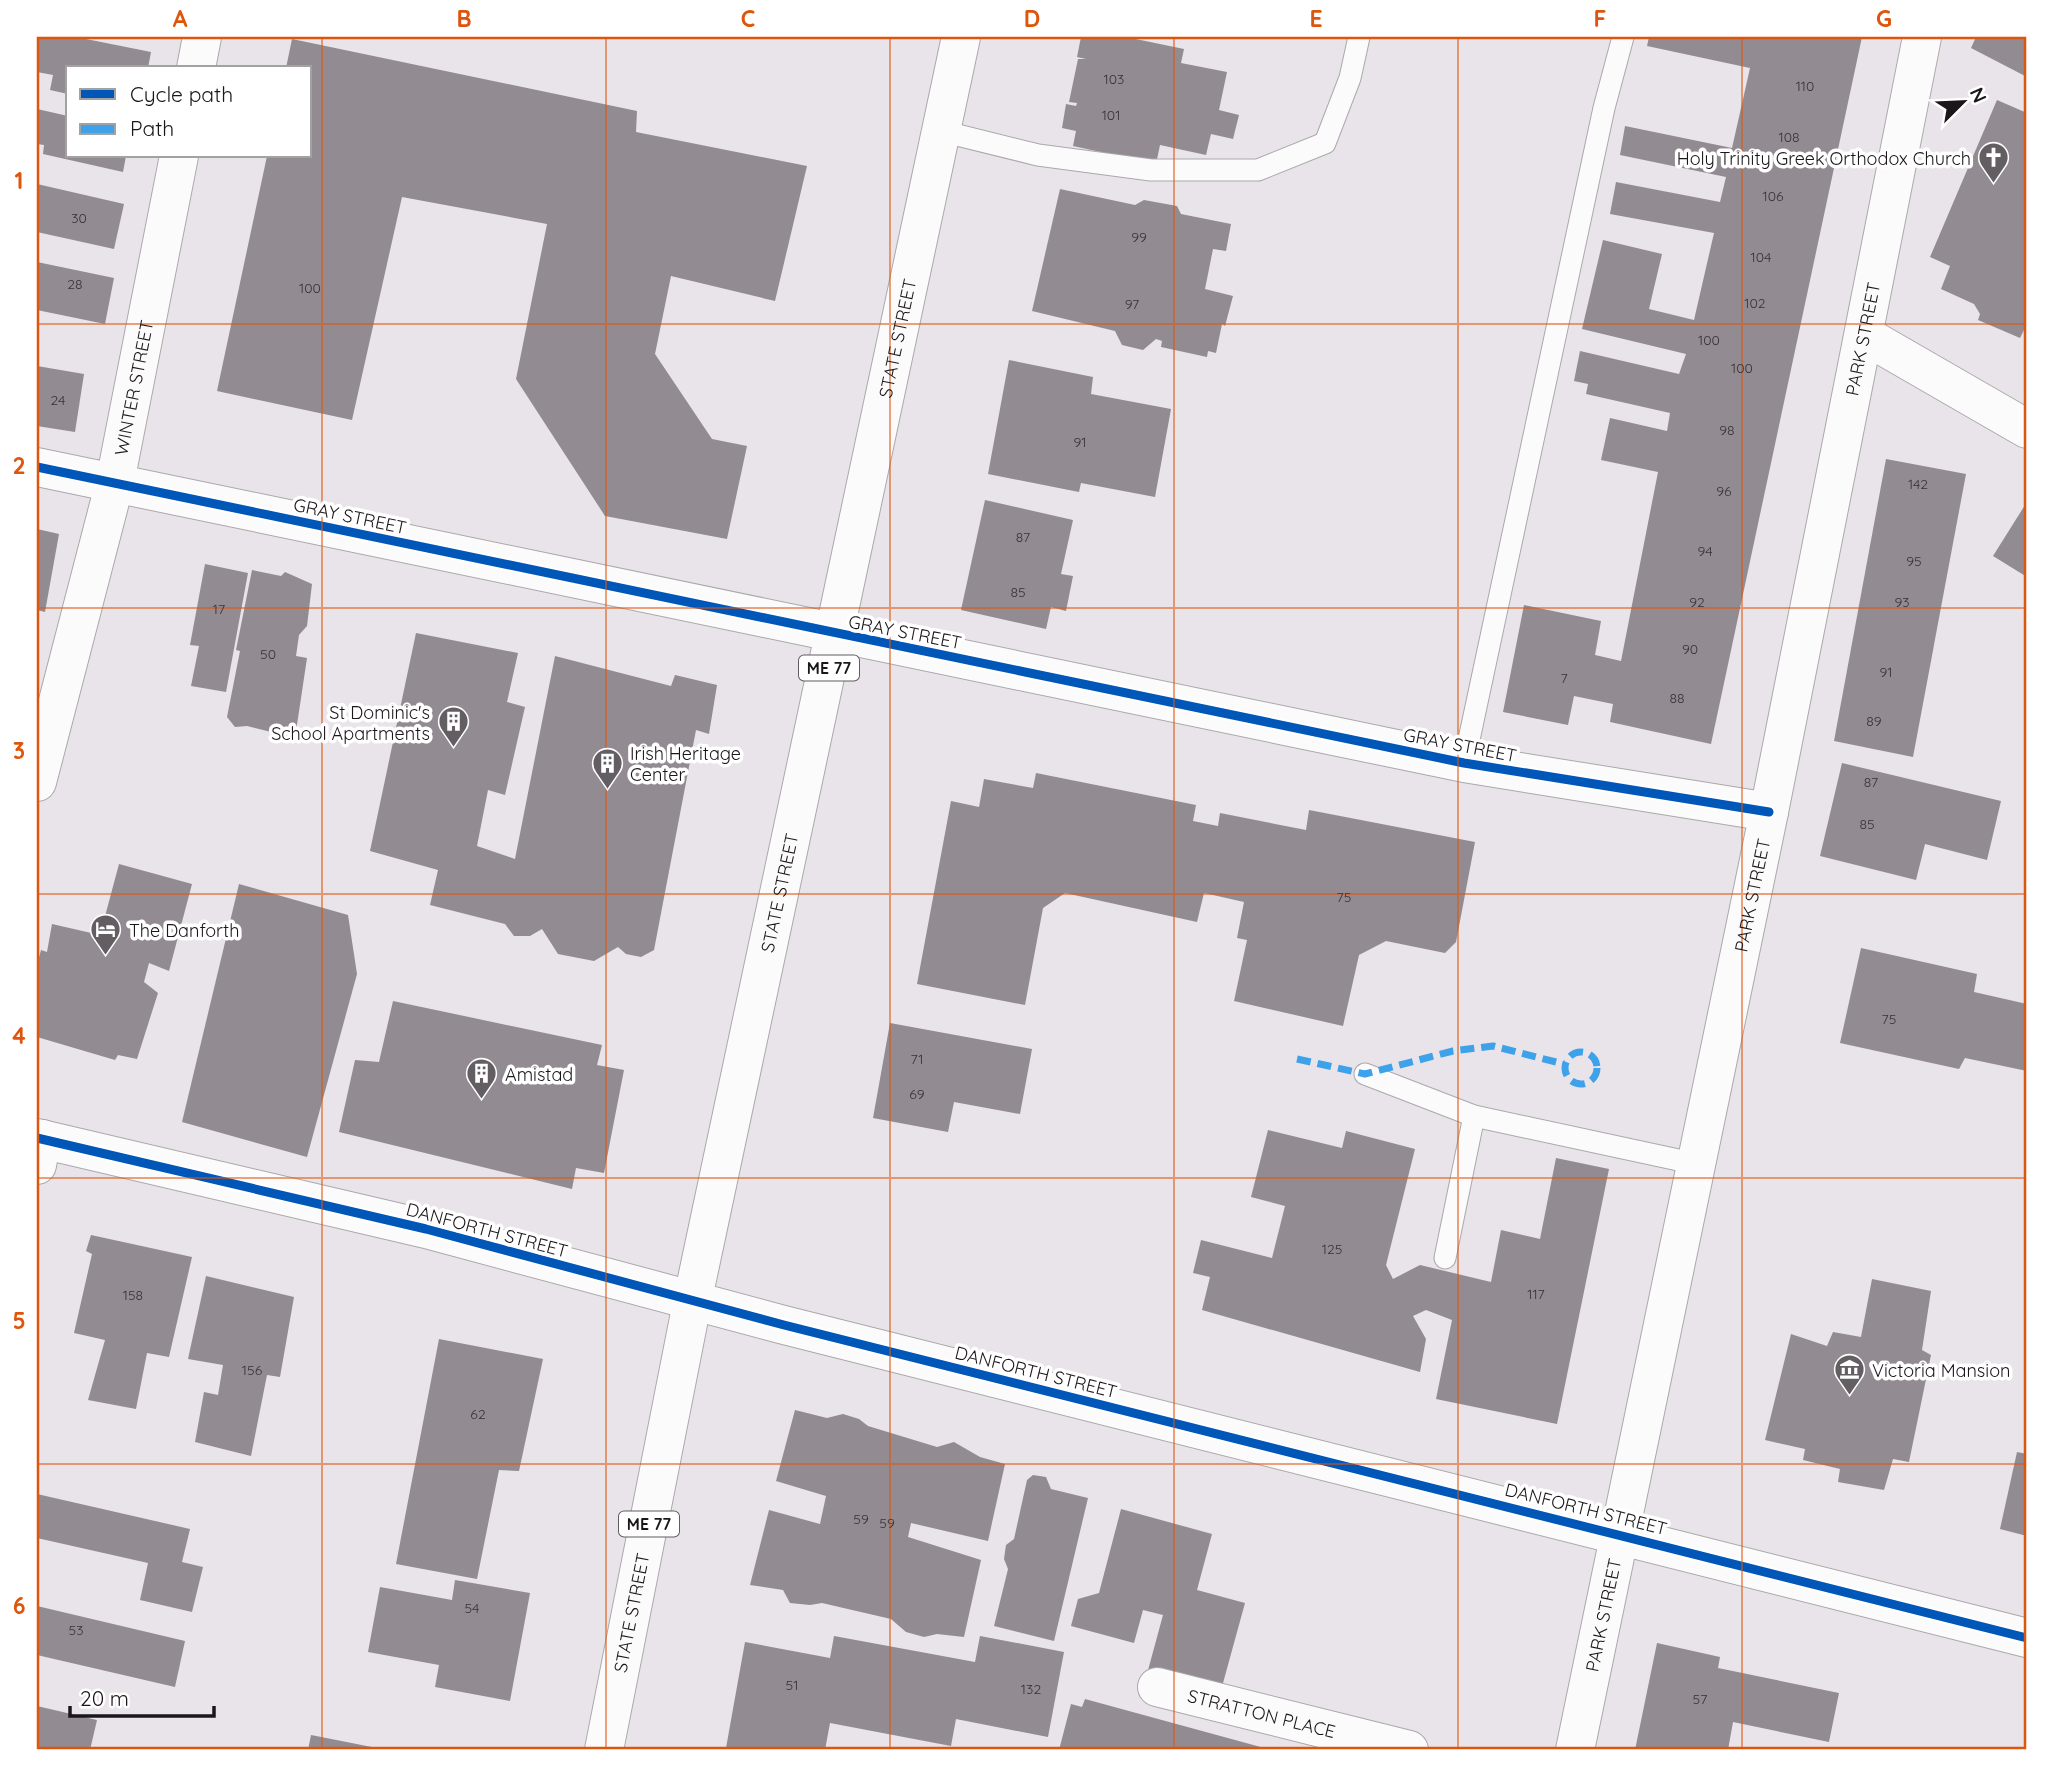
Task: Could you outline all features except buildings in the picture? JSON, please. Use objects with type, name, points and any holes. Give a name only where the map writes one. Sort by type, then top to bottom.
[{"type":"street","points":[[196,66],[202,37]]},
{"type":"street","name":"STATE STREET","points":[[612,1748],[693,1298],[961,37]]},
{"type":"street","name":"PARK STREET","points":[[1575,1750],[1769,813],[1922,37]]},
{"type":"street","name":"WINTER STREET","points":[[37,782],[115,482],[179,158]]},
{"type":"street","points":[[1864,335],[2027,429]]},
{"type":"street","name":"GRAY STREET","points":[[37,467],[1464,763],[1769,813]]},
{"type":"street","name":"DANFORTH STREET","points":[[38,1147],[426,1229],[693,1298],[795,1328],[2027,1638]]},
{"type":"street","name":"STRATTON PLACE","points":[[1157,1687],[1409,1750]]},
{"type":"lane","points":[[941,131],[1038,155],[1151,170],[1258,170],[1325,143],[1350,78],[1360,37]]},
{"type":"lane","points":[[1464,763],[1601,122],[1623,37]]},
{"type":"lane","points":[[1365,1074],[1474,1116],[1696,1164]]},
{"type":"lane","points":[[1445,1258],[1474,1116]]},
{"type":"marked path","points":[[1297,1059],[1365,1074],[1453,1051],[1493,1046],[1564,1064]]},
{"type":"marked path","points":[[1581,1052],[1592,1057],[1597,1068],[1592,1079],[1581,1084],[1570,1079],[1565,1068],[1570,1057],[1581,1052]]},
{"type":"cycle path","points":[[37,467],[1464,763],[1769,812]]},
{"type":"cycle path","points":[[37,1138],[426,1229],[784,1325],[2027,1638]]},
{"type":"place","name":"Holy Trinity Greek Orthodox Church","points":[[1994,185]]},
{"type":"place","name":"St Dominic's School Apartments","points":[[453,749]]},
{"type":"place","name":"Irish Heritage Center","points":[[607,790]]},
{"type":"place","name":"The Danforth","points":[[106,957]]},
{"type":"place","name":"Amistad","points":[[482,1101]]},
{"type":"place","name":"Victoria Mansion","points":[[1849,1397]]}]
